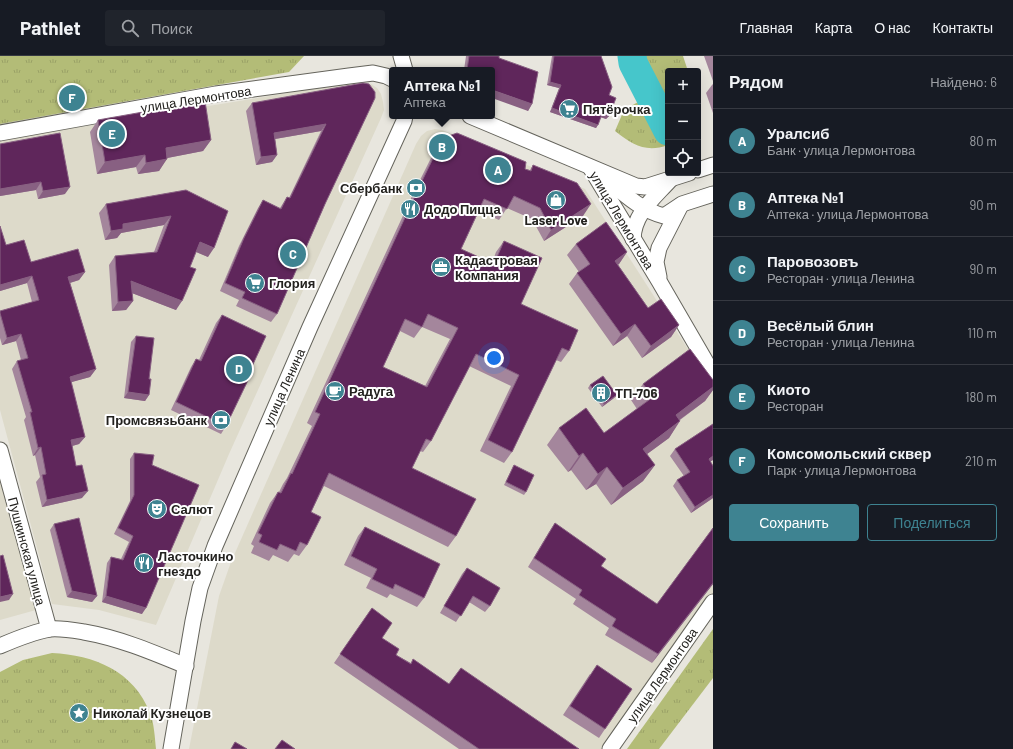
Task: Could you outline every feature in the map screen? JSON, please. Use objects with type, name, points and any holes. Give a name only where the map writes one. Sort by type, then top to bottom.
[{"type":"street","points":[[401,56],[404,67]]},
{"type":"street","name":"улица Лермонтова","points":[[0,132],[216,94],[373,73],[389,78]]},
{"type":"street","name":"улица Ленина","points":[[171,749],[200,588],[215,546],[307,334],[404,119]]},
{"type":"street","name":"улица Лермонтова","points":[[477,119],[590,167],[713,374]]},
{"type":"street","points":[[701,169],[713,165]]},
{"type":"street","points":[[590,167],[636,186],[646,187],[680,176]]},
{"type":"street","points":[[590,167],[644,208],[653,213],[664,216],[682,204]]},
{"type":"street","points":[[671,179],[666,187],[666,196],[667,200],[675,205],[713,194]]},
{"type":"street","points":[[633,239],[637,220],[644,208],[671,179]]},
{"type":"street","name":"улица Лермонтова","points":[[659,281],[656,262],[659,248],[682,204]]},
{"type":"street","name":"Пушкинская улица","points":[[0,450],[49,629]]},
{"type":"street","name":"улица Лермонтова","points":[[610,749],[713,602]]},
{"type":"street","points":[[0,646],[25,636],[49,629],[66,628],[106,636],[186,666]]},
{"type":"shaded area","points":[[349,83],[371,84],[377,88],[381,94],[384,110],[229,454],[156,625],[99,610],[52,604],[0,410],[0,140]]},
{"type":"shaded area","points":[[435,129],[442,130],[585,189],[713,388],[713,599],[606,749],[189,749],[219,596],[231,562],[416,144],[421,136],[427,131]]},
{"type":"shaded area","points":[[0,481],[36,610],[0,620]]},
{"type":"green space","points":[[0,56],[304,56],[289,72],[0,124]]},
{"type":"green space","points":[[625,56],[683,56],[687,68],[665,68],[665,146],[646,148],[634,144],[615,131],[624,110],[638,102],[633,78]]},
{"type":"green space","points":[[713,629],[713,678],[659,749],[627,749]]},
{"type":"green space","points":[[52,653],[83,657],[97,662],[111,668],[134,686],[143,698],[150,713],[156,749],[0,749],[0,672],[23,660]]},
{"type":"building","points":[[469,56],[499,56],[499,58],[538,72],[532,104],[495,91],[495,67],[467,67]]},
{"type":"building","points":[[554,56],[601,56],[612,87],[609,95],[616,98],[609,116],[602,114],[598,125],[552,108],[561,85],[550,82]]},
{"type":"building","points":[[363,83],[369,84],[375,92],[375,98],[325,204],[277,314],[242,298],[245,292],[225,283],[244,238],[263,200],[281,209],[287,197],[290,198],[326,124],[274,133],[277,155],[261,157],[252,103]]},
{"type":"building","points":[[205,101],[211,140],[166,148],[167,159],[146,163],[145,155],[105,162],[98,120]]},
{"type":"building","points":[[60,133],[70,187],[43,191],[41,182],[0,189],[0,144]]},
{"type":"building","points":[[457,133],[526,162],[525,169],[531,171],[533,165],[577,183],[591,204],[551,230],[540,208],[514,196],[507,209],[484,199],[461,249],[494,264],[504,241],[542,258],[521,304],[578,330],[569,351],[562,348],[512,452],[488,440],[519,375],[476,354],[431,441],[426,439],[412,468],[476,499],[456,536],[329,473],[311,512],[321,517],[307,545],[300,542],[296,551],[280,544],[277,550],[259,542],[262,535],[258,533],[278,492],[281,493],[291,473],[292,474],[320,414],[315,412],[443,138]],"holes":[[[428,314],[458,328],[427,387],[383,367],[405,319],[422,327]]]},
{"type":"building","points":[[186,190],[228,211],[214,248],[200,242],[190,267],[196,269],[182,301],[131,281],[133,301],[118,302],[115,256],[157,252],[171,216],[123,224],[123,229],[111,231],[106,204]]},
{"type":"building","points":[[606,222],[627,252],[615,261],[648,308],[661,299],[679,325],[651,346],[635,324],[621,334],[577,273],[590,264],[576,244]]},
{"type":"building","points":[[0,226],[6,245],[24,240],[31,262],[78,249],[85,272],[68,277],[96,369],[70,377],[85,437],[71,440],[76,466],[82,465],[88,491],[47,500],[42,475],[46,474],[41,447],[38,448],[30,412],[32,412],[17,361],[28,358],[21,334],[7,338],[0,313],[0,311],[39,300],[32,276],[0,285]]},
{"type":"building","points":[[222,315],[266,336],[249,373],[251,374],[226,426],[176,402],[196,359],[201,361]]},
{"type":"building","points":[[136,336],[154,338],[149,379],[151,379],[149,395],[128,392]]},
{"type":"building","points":[[690,349],[713,380],[713,387],[676,415],[680,421],[643,449],[655,465],[623,488],[607,467],[598,474],[583,453],[579,456],[559,428],[586,408],[604,433],[653,397],[643,384]]},
{"type":"building","name":"ТП-706","points":[[603,376],[617,395],[604,404],[590,385]]},
{"type":"building","points":[[713,424],[713,456],[709,459],[713,466],[713,495],[695,507],[677,480],[690,472],[675,449]]},
{"type":"building","points":[[134,453],[154,455],[152,465],[199,485],[146,608],[106,596],[111,557],[123,560],[133,536],[118,528],[134,495]]},
{"type":"building","points":[[514,465],[534,475],[526,492],[506,482]]},
{"type":"building","points":[[79,518],[97,596],[72,591],[54,524]]},
{"type":"building","points":[[555,523],[606,559],[601,566],[657,604],[713,528],[713,583],[658,654],[612,626],[616,619],[579,595],[582,590],[534,558]]},
{"type":"building","points":[[365,527],[440,564],[424,598],[395,584],[393,589],[372,579],[377,569],[351,556]]},
{"type":"building","points":[[3,555],[13,594],[0,597],[0,556]]},
{"type":"building","points":[[467,568],[500,588],[490,606],[473,596],[461,616],[444,606]]},
{"type":"building","points":[[372,608],[392,623],[382,638],[399,649],[396,655],[411,664],[413,659],[449,684],[461,668],[579,749],[479,749],[340,654]]},
{"type":"building","points":[[597,665],[632,689],[605,729],[570,706]]},
{"type":"building","points":[[282,740],[295,749],[275,749]]},
{"type":"building","points":[[235,742],[247,749],[231,749]]},
{"type":"waterway","points":[[632,56],[633,63],[665,125]]},
{"type":"place","name":"Комсомольский сквер","points":[[72,98]]},
{"type":"place","name":"Пятёрочка","points":[[569,109]]},
{"type":"place","name":"Киото","points":[[112,134]]},
{"type":"place","name":"Аптека №1","points":[[442,147]]},
{"type":"place","name":"Уралсиб","points":[[498,170]]},
{"type":"place","name":"Сбербанк","points":[[416,188]]},
{"type":"place","name":"Laser Love","points":[[556,200]]},
{"type":"place","name":"Додо Пицца","points":[[410,209]]},
{"type":"place","name":"Паровозовъ","points":[[293,254]]},
{"type":"place","name":"Кадастровая Компания","points":[[441,267]]},
{"type":"place","name":"Глория","points":[[255,283]]},
{"type":"place","name":"Весёлый блин","points":[[239,369]]},
{"type":"place","name":"Радуга","points":[[335,391]]},
{"type":"place","name":"ТП-706","points":[[601,393]]},
{"type":"place","name":"Промсвязьбанк","points":[[221,420]]},
{"type":"place","name":"Салют","points":[[157,509]]},
{"type":"place","name":"Ласточкино гнездо","points":[[144,563]]},
{"type":"place","name":"Николай Кузнецов","points":[[79,713]]}]
